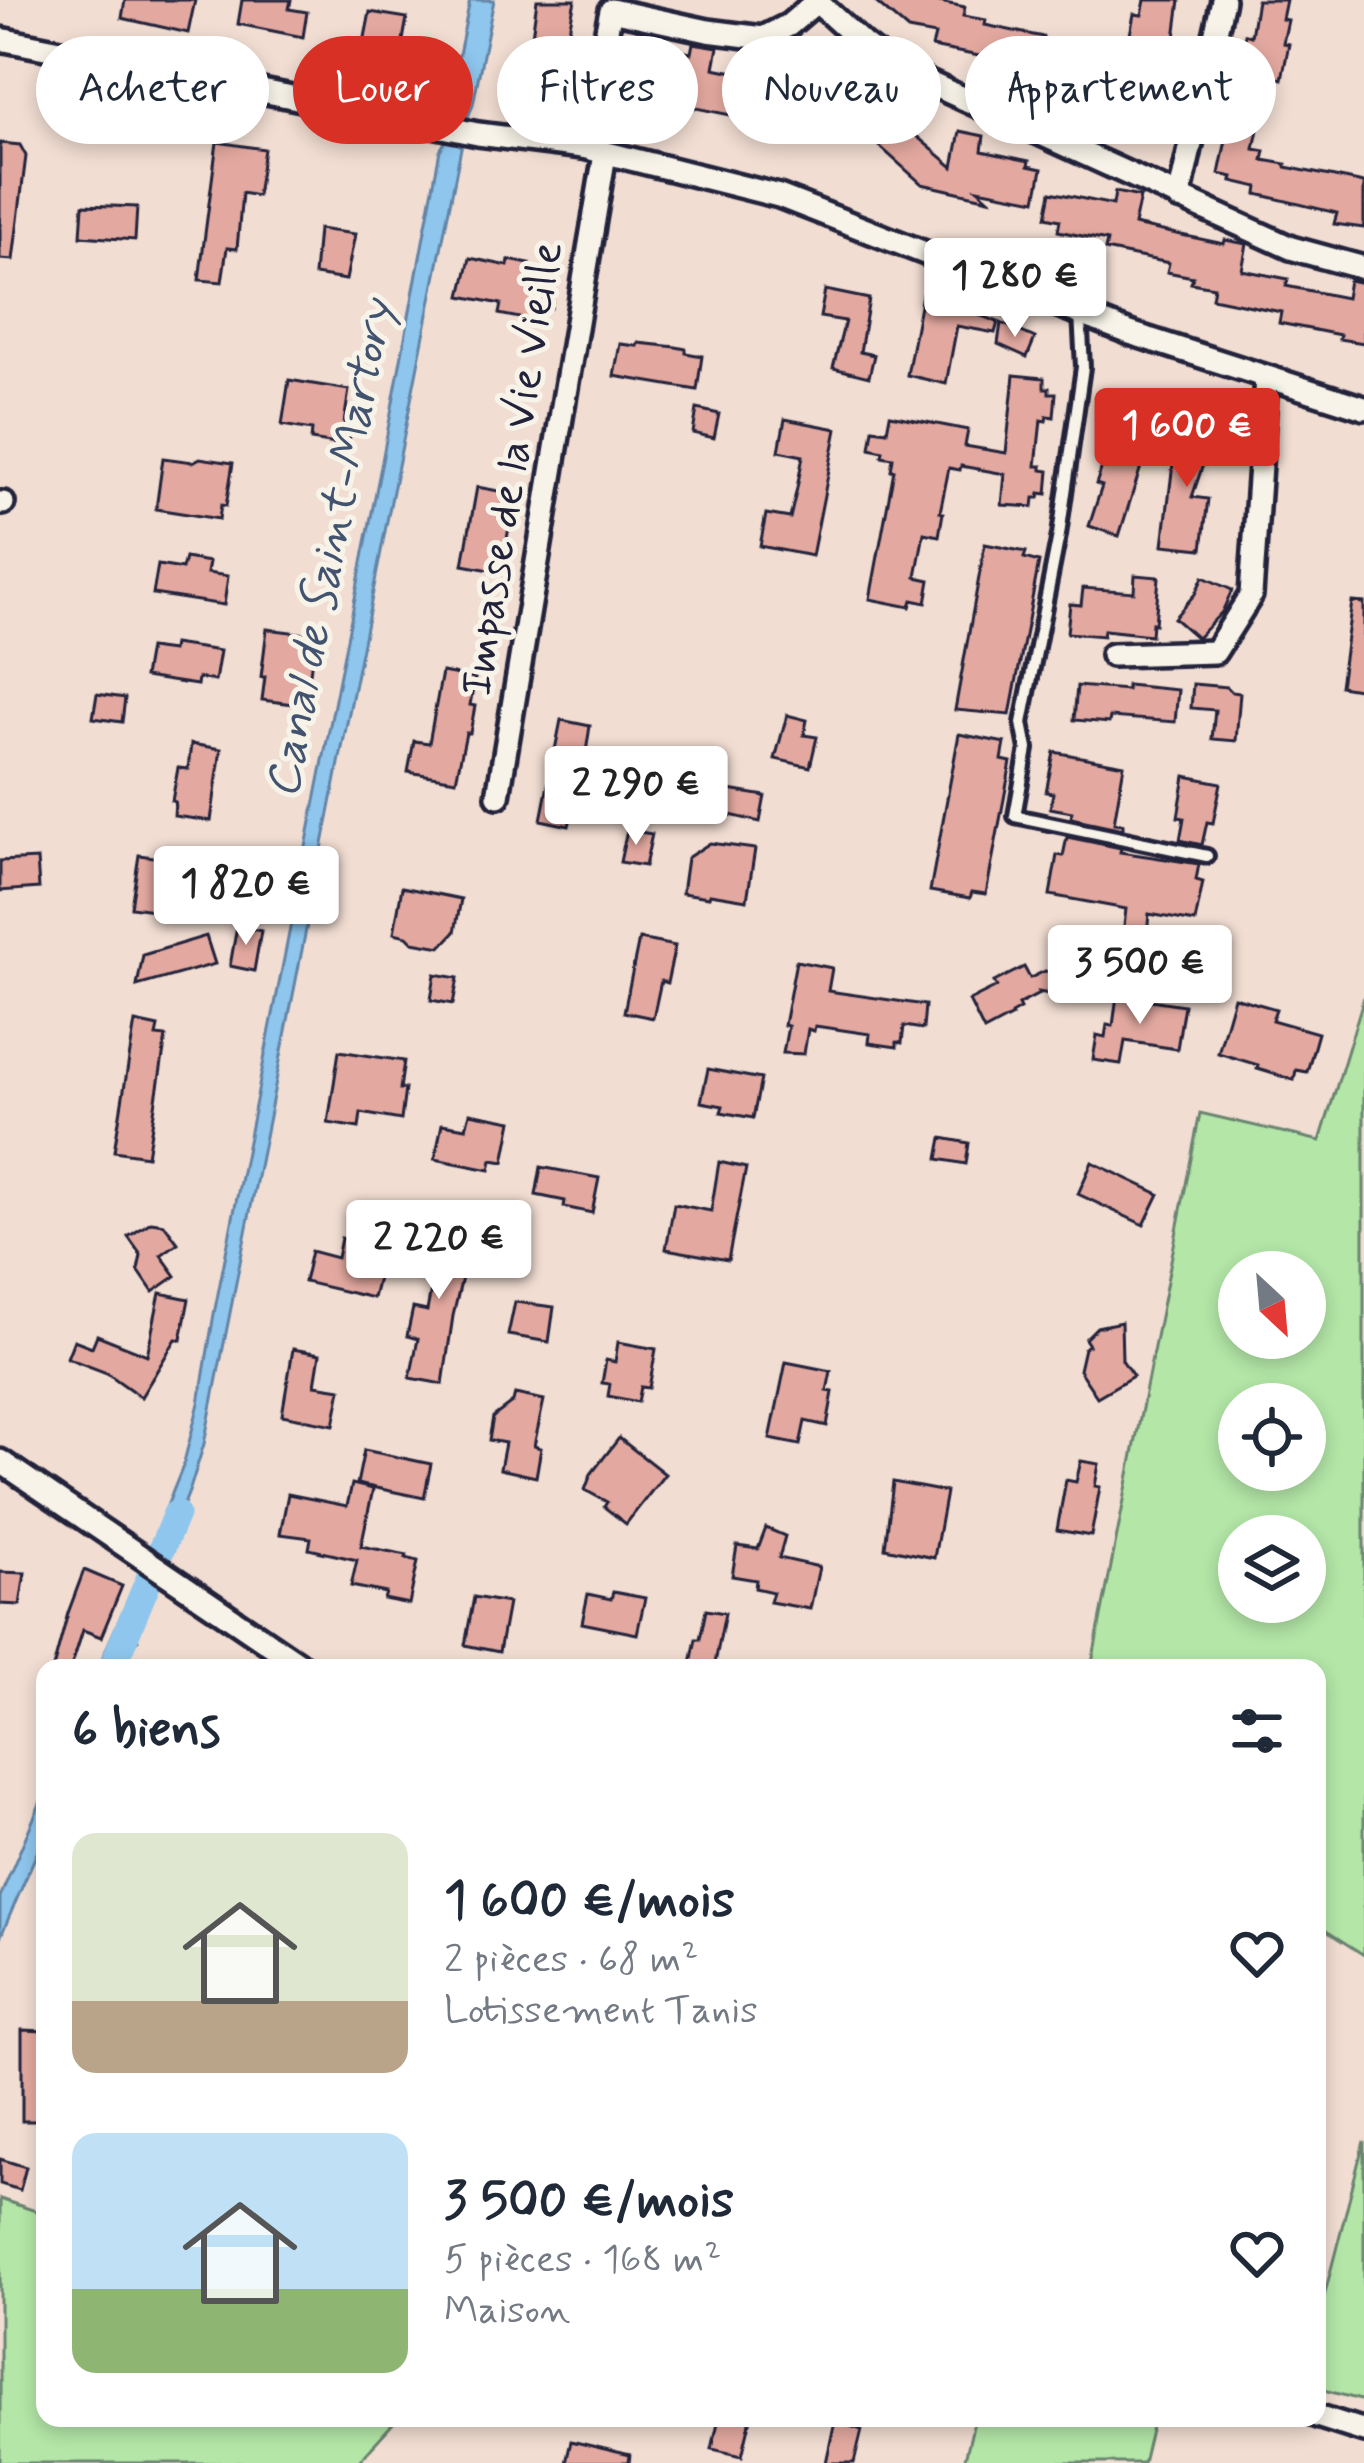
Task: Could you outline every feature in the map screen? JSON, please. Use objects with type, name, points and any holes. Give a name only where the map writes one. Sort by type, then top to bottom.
[{"type":"street","points":[[1179,198],[1223,0]]},
{"type":"street","points":[[613,5],[708,31],[763,38],[789,25],[816,1],[892,66],[1291,248],[1364,268]]},
{"type":"street","name":"Impasse de la Vie Vieille","points":[[498,796],[613,5]]},
{"type":"street","points":[[0,39],[457,130],[594,150],[778,196],[1080,314],[1364,408]]},
{"type":"street","points":[[1112,655],[1215,652],[1251,595],[1266,378]]},
{"type":"street","points":[[0,1460],[291,1659]]},
{"type":"street","points":[[1326,2419],[1364,2431]]},
{"type":"lane","points":[[1080,314],[1083,367],[1059,535],[1022,723],[1027,749],[1015,816],[1207,856]]},
{"type":"green space","points":[[1364,997],[1364,1955],[1326,1931],[1326,1659],[1093,1659],[1200,1113],[1320,1141]]},
{"type":"green space","points":[[1364,2141],[1364,2401],[1326,2390],[1326,2289]]},
{"type":"green space","points":[[0,2199],[36,2211],[36,2427],[390,2427],[357,2463],[0,2463]]},
{"type":"green space","points":[[973,2427],[1152,2427],[1143,2463],[964,2463]]},
{"type":"water","points":[[470,0],[494,0],[473,104],[473,36],[463,36]]},
{"type":"water","points":[[444,144],[462,144],[204,1444],[165,1552],[155,1536],[183,1466],[199,1403]]},
{"type":"water","points":[[139,1574],[155,1585],[134,1628],[138,1640],[120,1659],[102,1659]]},
{"type":"water","points":[[36,1813],[36,1855],[0,1938],[0,1897]]},
{"type":"building","points":[[125,0],[195,0],[188,33],[122,18]]},
{"type":"building","points":[[242,0],[291,0],[289,9],[307,12],[303,36],[238,24]]},
{"type":"building","points":[[537,0],[575,0],[568,36],[532,36]]},
{"type":"building","points":[[873,0],[929,0],[965,7],[963,16],[986,20],[985,25],[1038,36],[965,36],[965,53],[941,49],[941,36],[908,30]]},
{"type":"building","points":[[1145,0],[1180,0],[1175,36],[1130,36],[1134,14],[1142,15]]},
{"type":"building","points":[[1257,0],[1286,0],[1283,43],[1289,44],[1282,79],[1276,78],[1276,36],[1251,36]]},
{"type":"building","points":[[370,12],[407,18],[404,36],[365,36]]},
{"type":"building","points":[[698,44],[718,47],[714,68],[722,70],[722,113],[698,108]]},
{"type":"building","points":[[960,131],[965,132],[965,144],[983,144],[982,151],[1029,161],[1028,166],[1042,169],[1036,200],[978,189],[989,199],[922,184],[877,144],[926,144],[953,167]]},
{"type":"building","points":[[0,143],[20,145],[26,156],[13,260],[0,259]]},
{"type":"building","points":[[217,144],[264,149],[257,196],[242,193],[237,249],[227,248],[222,282],[199,280]]},
{"type":"building","points":[[1225,144],[1255,144],[1254,149],[1265,151],[1263,160],[1364,183],[1364,228],[1334,224],[1337,213],[1257,194],[1258,187],[1219,174]]},
{"type":"building","points":[[1051,192],[1113,205],[1115,192],[1140,197],[1134,225],[1224,244],[1225,240],[1247,244],[1242,270],[1288,279],[1286,286],[1346,298],[1349,280],[1364,283],[1364,343],[1279,323],[1281,312],[1212,298],[1214,287],[1167,272],[1169,263],[1105,250],[1107,241],[1058,231],[1060,220],[1046,217]]},
{"type":"building","points":[[83,205],[137,207],[135,240],[81,236]]},
{"type":"building","points":[[318,229],[355,234],[346,280],[314,275]]},
{"type":"building","points":[[470,258],[508,266],[509,260],[529,264],[527,272],[557,277],[551,308],[537,305],[535,321],[499,314],[501,304],[461,296]]},
{"type":"building","points":[[825,290],[869,299],[860,352],[874,355],[869,377],[833,368],[845,321],[820,317]]},
{"type":"building","points":[[922,294],[998,322],[995,333],[957,326],[946,384],[907,375]]},
{"type":"building","points":[[1001,323],[1035,338],[1027,357],[998,344]]},
{"type":"building","points":[[620,344],[686,349],[686,353],[702,356],[697,390],[614,376]]},
{"type":"building","points":[[1014,375],[1044,378],[1044,388],[1056,393],[1054,417],[1041,420],[1036,466],[1049,471],[1047,494],[1034,498],[1033,507],[1002,505],[1005,474],[949,468],[939,536],[924,533],[916,577],[930,580],[926,603],[912,600],[910,607],[870,599],[894,470],[893,458],[870,448],[873,429],[887,431],[890,415],[968,430],[965,446],[1006,453]]},
{"type":"building","points":[[289,380],[349,390],[344,423],[352,424],[348,446],[311,440],[312,430],[282,425]]},
{"type":"building","points":[[1120,394],[1160,407],[1119,536],[1089,526]]},
{"type":"building","points":[[697,409],[719,414],[714,438],[693,433]]},
{"type":"building","points":[[785,419],[837,429],[812,556],[760,546],[766,514],[790,518],[797,488],[803,456],[779,451]]},
{"type":"building","points":[[1178,423],[1213,435],[1192,497],[1208,499],[1202,549],[1163,545]]},
{"type":"building","points":[[163,458],[233,463],[226,506],[221,505],[219,519],[156,509]]},
{"type":"building","points":[[477,487],[515,494],[501,572],[463,565]]},
{"type":"building","points":[[985,544],[1026,552],[1024,558],[1039,562],[1010,715],[955,710]]},
{"type":"building","points":[[185,558],[209,562],[207,573],[228,576],[224,605],[153,594],[158,565],[182,569]]},
{"type":"building","points":[[1135,575],[1159,577],[1151,635],[1104,630],[1103,636],[1067,633],[1070,604],[1081,605],[1083,588],[1134,592]]},
{"type":"building","points":[[1203,577],[1232,590],[1222,612],[1197,638],[1174,618]]},
{"type":"building","points":[[1352,602],[1364,603],[1364,690],[1340,686]]},
{"type":"building","points":[[267,629],[315,635],[301,705],[262,700]]},
{"type":"building","points":[[173,644],[220,651],[215,681],[198,678],[197,685],[144,677],[149,648],[172,651]]},
{"type":"building","points":[[442,672],[475,678],[470,733],[466,733],[456,780],[408,772],[414,741],[429,743]]},
{"type":"building","points":[[1193,684],[1240,693],[1236,741],[1212,739],[1215,710],[1191,708]]},
{"type":"building","points":[[1127,685],[1178,690],[1175,722],[1110,717],[1109,723],[1074,720],[1077,686],[1127,690]]},
{"type":"building","points":[[97,694],[125,698],[122,722],[93,718]]},
{"type":"building","points":[[787,715],[807,720],[804,735],[817,737],[810,767],[775,759]]},
{"type":"building","points":[[561,720],[590,726],[586,752],[630,762],[624,792],[574,781],[577,791],[569,826],[541,820]]},
{"type":"building","points":[[959,734],[1005,743],[1002,760],[1011,762],[986,894],[972,892],[970,898],[930,891]]},
{"type":"building","points":[[191,744],[221,749],[211,821],[174,816],[178,768],[188,769]]},
{"type":"building","points":[[1054,752],[1124,765],[1114,823],[1123,824],[1123,829],[1071,818],[1072,812],[1050,808],[1053,793],[1046,792]]},
{"type":"building","points":[[1185,776],[1221,783],[1213,823],[1207,822],[1202,845],[1180,840],[1184,818],[1178,817]]},
{"type":"building","points":[[717,788],[765,796],[760,822],[713,811]]},
{"type":"building","points":[[627,830],[652,834],[645,866],[620,862]]},
{"type":"building","points":[[1067,837],[1121,848],[1120,852],[1199,864],[1196,880],[1203,882],[1195,922],[1149,914],[1145,954],[1121,951],[1126,909],[1050,895],[1057,855],[1063,856]]},
{"type":"building","points":[[710,843],[755,849],[747,900],[682,893],[687,858]]},
{"type":"building","points":[[139,855],[168,859],[162,897],[157,896],[154,910],[131,907]]},
{"type":"building","points":[[37,859],[39,888],[0,891],[0,861]]},
{"type":"building","points":[[402,887],[461,899],[455,932],[441,947],[394,933]]},
{"type":"building","points":[[237,926],[261,931],[254,971],[230,966]]},
{"type":"building","points":[[206,936],[215,964],[137,986],[143,955]]},
{"type":"building","points":[[639,939],[675,946],[653,1018],[624,1012]]},
{"type":"building","points":[[1082,951],[1111,956],[1108,982],[1078,977]]},
{"type":"building","points":[[796,961],[832,968],[828,991],[925,1005],[923,1029],[904,1026],[897,1047],[869,1043],[870,1034],[815,1026],[814,1031],[808,1029],[804,1054],[783,1053]]},
{"type":"building","points":[[1024,967],[1030,978],[1045,971],[1060,973],[1056,995],[1038,992],[1018,1005],[1020,1009],[1012,1016],[984,1031],[969,1001]]},
{"type":"building","points":[[435,974],[458,978],[453,1004],[431,1000]]},
{"type":"building","points":[[1117,995],[1184,1005],[1177,1049],[1125,1041],[1121,1064],[1093,1060],[1097,1035],[1105,1037],[1107,1025],[1113,1026]]},
{"type":"building","points":[[1234,997],[1276,1009],[1272,1020],[1318,1033],[1307,1072],[1296,1070],[1294,1080],[1218,1053]]},
{"type":"building","points":[[135,1022],[158,1027],[156,1036],[166,1037],[147,1156],[114,1151]]},
{"type":"building","points":[[339,1051],[404,1061],[401,1120],[361,1113],[359,1128],[328,1123]]},
{"type":"building","points":[[708,1069],[761,1079],[753,1118],[721,1112],[723,1106],[701,1102]]},
{"type":"building","points":[[470,1113],[512,1121],[504,1162],[492,1160],[490,1170],[435,1159],[442,1124],[466,1128]]},
{"type":"building","points":[[942,1138],[969,1143],[966,1164],[938,1159]]},
{"type":"building","points":[[719,1162],[746,1168],[728,1260],[666,1249],[674,1204],[711,1211]]},
{"type":"building","points":[[1092,1162],[1159,1194],[1144,1225],[1078,1194]]},
{"type":"building","points":[[541,1167],[599,1178],[592,1213],[536,1195]]},
{"type":"building","points":[[437,1218],[469,1225],[465,1247],[469,1248],[443,1384],[410,1378],[418,1339],[407,1336],[413,1308],[427,1311],[436,1263],[428,1261]]},
{"type":"building","points":[[151,1222],[164,1224],[178,1243],[161,1255],[176,1276],[153,1292],[138,1270],[141,1255],[128,1237]]},
{"type":"building","points":[[341,1238],[371,1246],[369,1258],[382,1262],[373,1298],[304,1282],[311,1251],[337,1258]]},
{"type":"building","points":[[160,1293],[189,1299],[181,1340],[176,1339],[141,1397],[107,1373],[67,1358],[74,1340],[92,1347],[97,1335],[147,1355]]},
{"type":"building","points":[[515,1302],[554,1307],[549,1342],[508,1335]]},
{"type":"building","points":[[1121,1322],[1122,1360],[1133,1376],[1097,1397],[1079,1370],[1089,1345],[1085,1339],[1097,1327]]},
{"type":"building","points":[[618,1342],[656,1349],[649,1388],[641,1387],[638,1402],[608,1396],[610,1384],[602,1383],[606,1360],[615,1362]]},
{"type":"building","points":[[293,1349],[320,1354],[315,1385],[341,1389],[334,1425],[282,1415]]},
{"type":"building","points":[[786,1362],[831,1371],[827,1426],[805,1421],[800,1445],[770,1439]]},
{"type":"building","points":[[515,1394],[544,1400],[534,1446],[541,1448],[536,1477],[500,1469],[505,1443],[489,1440],[493,1417],[513,1402]]},
{"type":"building","points":[[619,1438],[665,1474],[626,1524],[604,1507],[607,1502],[585,1490],[591,1474]]},
{"type":"building","points":[[364,1450],[431,1464],[424,1498],[357,1484]]},
{"type":"building","points":[[1081,1461],[1099,1464],[1091,1536],[1057,1530],[1066,1480],[1076,1482]]},
{"type":"building","points":[[893,1482],[946,1492],[934,1558],[885,1548]]},
{"type":"building","points":[[352,1484],[373,1489],[361,1546],[418,1561],[409,1604],[384,1599],[386,1593],[351,1586],[357,1560],[309,1549],[311,1538],[280,1534],[288,1494],[347,1506]]},
{"type":"building","points":[[766,1528],[785,1536],[779,1558],[819,1567],[810,1609],[770,1602],[773,1592],[755,1588],[756,1580],[732,1576],[737,1546],[758,1549]]},
{"type":"building","points":[[84,1570],[122,1586],[101,1637],[83,1630],[74,1659],[55,1659]]},
{"type":"building","points":[[0,1572],[25,1573],[20,1605],[0,1604]]},
{"type":"building","points":[[613,1592],[645,1598],[637,1634],[582,1623],[588,1594],[611,1599]]},
{"type":"building","points":[[474,1597],[508,1603],[499,1652],[465,1645]]},
{"type":"building","points":[[706,1610],[725,1613],[716,1659],[692,1659],[696,1639],[700,1639]]},
{"type":"building","points":[[22,2030],[36,2031],[36,2121],[22,2121]]},
{"type":"building","points":[[0,2159],[26,2167],[20,2190],[0,2184]]},
{"type":"building","points":[[717,2427],[749,2427],[742,2456],[712,2449]]},
{"type":"building","points":[[834,2427],[862,2430],[854,2463],[826,2463]]},
{"type":"building","points":[[571,2441],[630,2455],[629,2463],[566,2463]]},
{"type":"waterway","name":"Canal de Saint-Martory","points":[[116,1659],[176,1514]]}]
